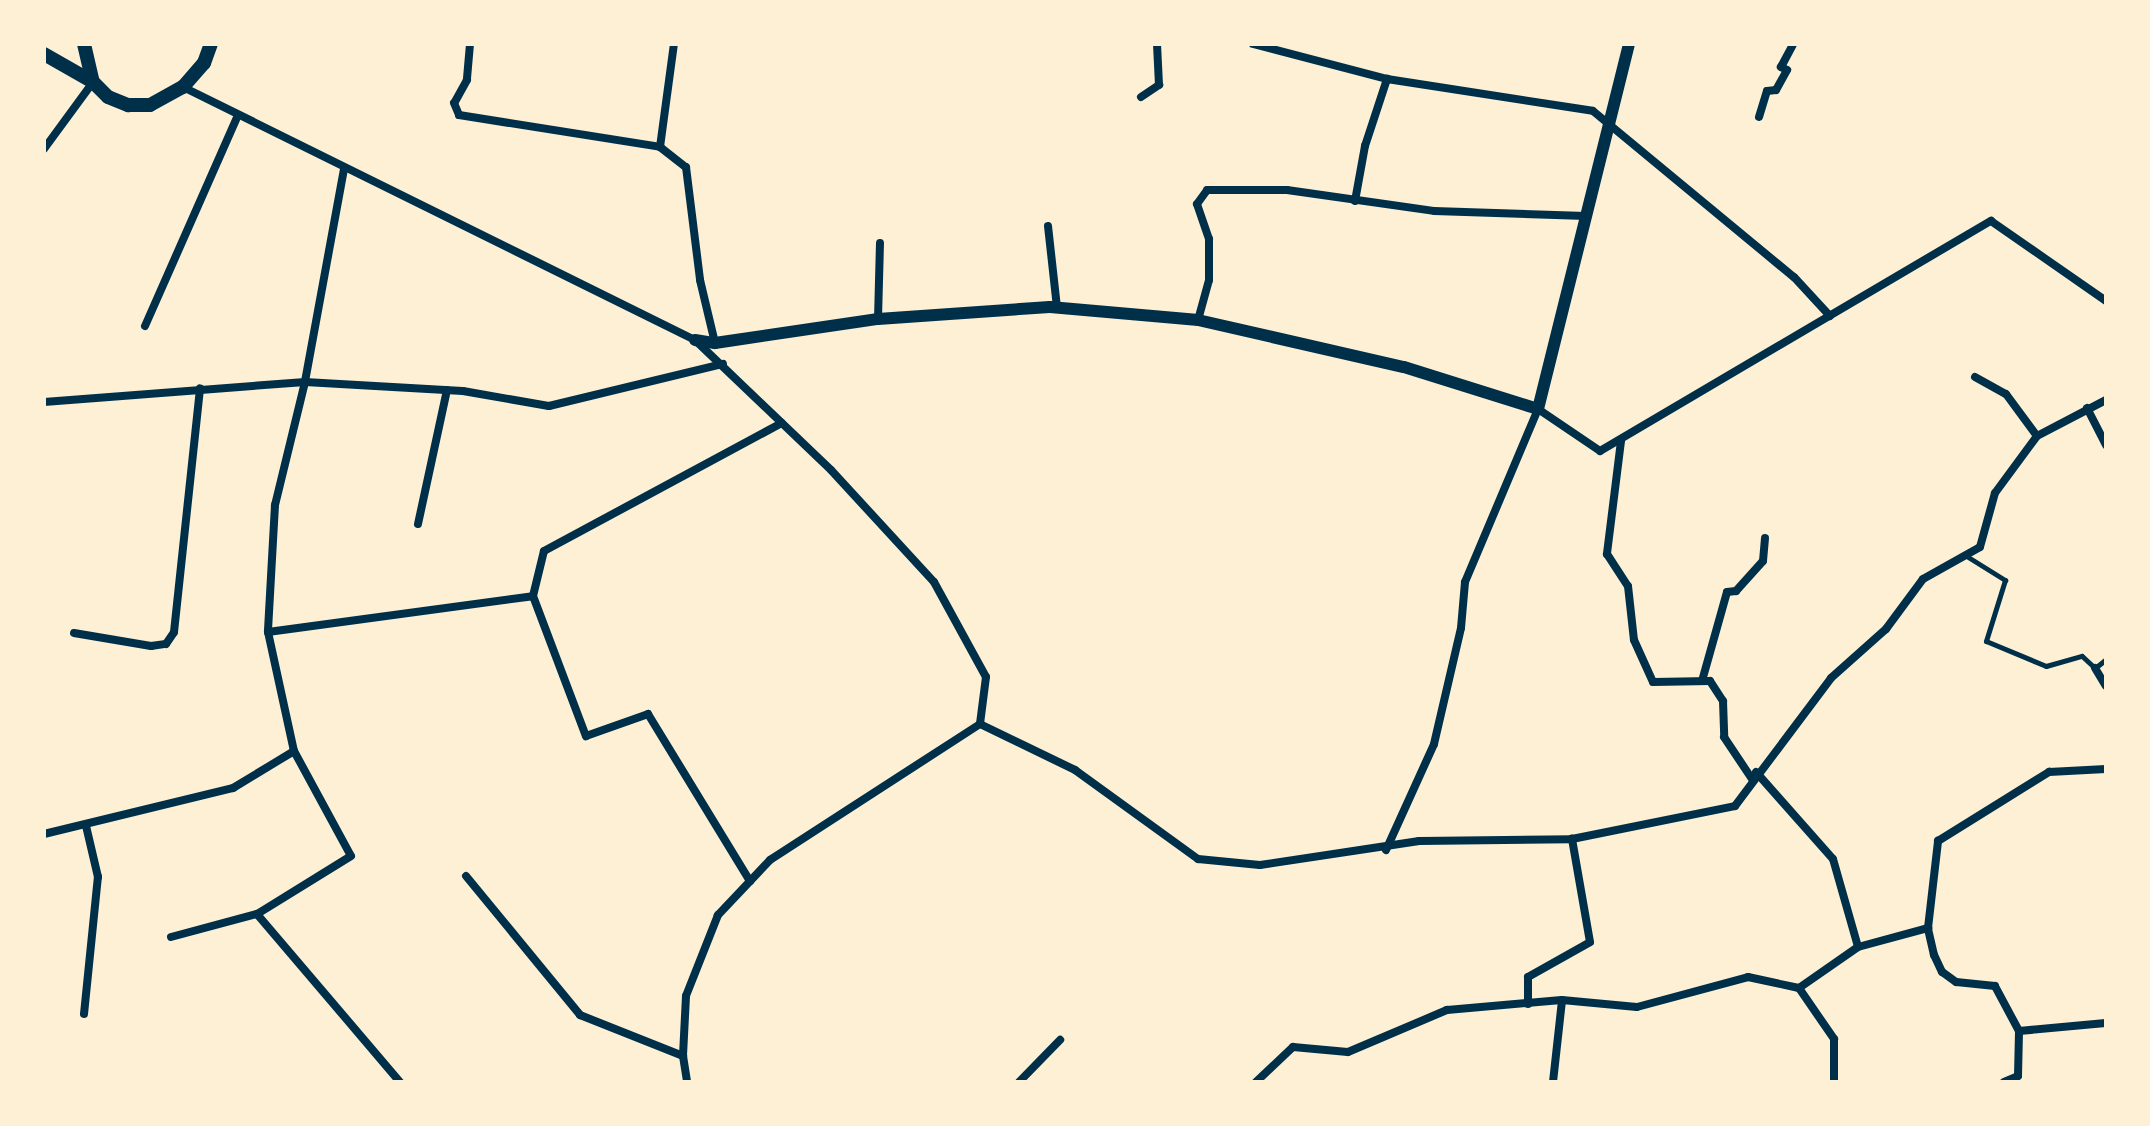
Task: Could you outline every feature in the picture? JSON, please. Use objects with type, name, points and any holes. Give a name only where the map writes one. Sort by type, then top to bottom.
[{"type":"main road","points":[[84,44],[93,82]]},
{"type":"main road","points":[[44,54],[93,82],[108,97],[128,105],[150,105],[183,87],[204,63],[211,44]]},
{"type":"street","points":[[470,44],[467,80],[454,103],[459,115],[475,120],[660,147],[686,167],[692,188],[700,280],[715,343]]},
{"type":"street","points":[[660,147],[674,44]]},
{"type":"street","points":[[1141,97],[1159,85],[1157,44]]},
{"type":"street","points":[[1253,44],[1387,79],[1593,111],[1794,277],[1830,316]]},
{"type":"street","points":[[1386,850],[1434,744],[1461,628],[1465,582],[1538,409],[1629,44]]},
{"type":"street","points":[[1759,117],[1767,91],[1776,90],[1787,70],[1781,67],[1793,44]]},
{"type":"street","points":[[1355,201],[1368,154],[1365,146],[1387,79]]},
{"type":"street","points":[[44,149],[93,82]]},
{"type":"street","points":[[183,87],[695,340],[782,423],[934,582],[986,677],[980,724],[770,860],[718,915],[686,996],[683,1056],[687,1082]]},
{"type":"street","points":[[145,326],[238,115]]},
{"type":"street","points":[[171,937],[257,914],[351,856],[294,751],[268,632],[275,505],[305,382],[344,169]]},
{"type":"street","points":[[1198,320],[1209,280],[1209,239],[1198,197],[1207,190],[1287,190],[1434,211],[1586,216]]},
{"type":"street","points":[[695,340],[715,343],[878,319],[1057,308],[1198,320],[1404,367],[1538,409],[1600,451],[1991,221],[2106,301]]},
{"type":"street","points":[[1048,226],[1057,308]]},
{"type":"street","points":[[878,319],[880,243]]},
{"type":"street","points":[[44,402],[305,382],[447,390],[549,406],[723,364]]},
{"type":"street","points":[[1975,377],[2006,394],[2037,436]]},
{"type":"street","points":[[74,633],[151,646],[166,644],[174,632],[200,388]]},
{"type":"street","points":[[418,524],[447,390]]},
{"type":"street","points":[[980,724],[1075,770],[1198,859],[1260,865],[1386,850],[1419,841],[1572,839],[1735,806],[1754,776],[1831,678],[1886,629],[1923,579],[1968,557],[1980,547],[1995,493],[2037,436],[2106,400]]},
{"type":"street","points":[[2087,408],[2106,445]]},
{"type":"street","points":[[750,881],[648,714],[586,736],[533,596],[544,551],[782,423]]},
{"type":"street","points":[[1621,441],[1607,554],[1628,586],[1634,640],[1653,682],[1710,681],[1723,701],[1724,737],[1754,776],[1833,859],[1858,947]]},
{"type":"street","points":[[1702,681],[1727,592],[1736,591],[1763,561],[1765,538]]},
{"type":"street","points":[[268,632],[533,596]]},
{"type":"street","points":[[2095,668],[2106,686]]},
{"type":"street","points":[[44,834],[233,788],[294,751]]},
{"type":"street","points":[[2004,1082],[2018,1076],[2019,1031],[1995,986],[1956,982],[1942,972],[1928,928],[1938,841],[2049,772],[2106,769]]},
{"type":"street","points":[[84,1014],[98,877],[86,826]]},
{"type":"street","points":[[1528,1004],[1528,977],[1590,942],[1572,839]]},
{"type":"street","points":[[466,876],[580,1015],[683,1056]]},
{"type":"street","points":[[257,914],[400,1082]]},
{"type":"street","points":[[1799,988],[1858,947],[1928,928]]},
{"type":"street","points":[[1256,1082],[1293,1047],[1348,1052],[1447,1010],[1562,1000],[1637,1007],[1748,977],[1799,988],[1834,1039],[1834,1082]]},
{"type":"street","points":[[1553,1082],[1562,1000]]},
{"type":"street","points":[[2019,1031],[2106,1023]]},
{"type":"street","points":[[1019,1082],[1060,1040]]},
{"type":"lane","points":[[1968,557],[2005,580],[1986,641],[2046,666],[2082,656],[2095,668],[2106,659]]}]
